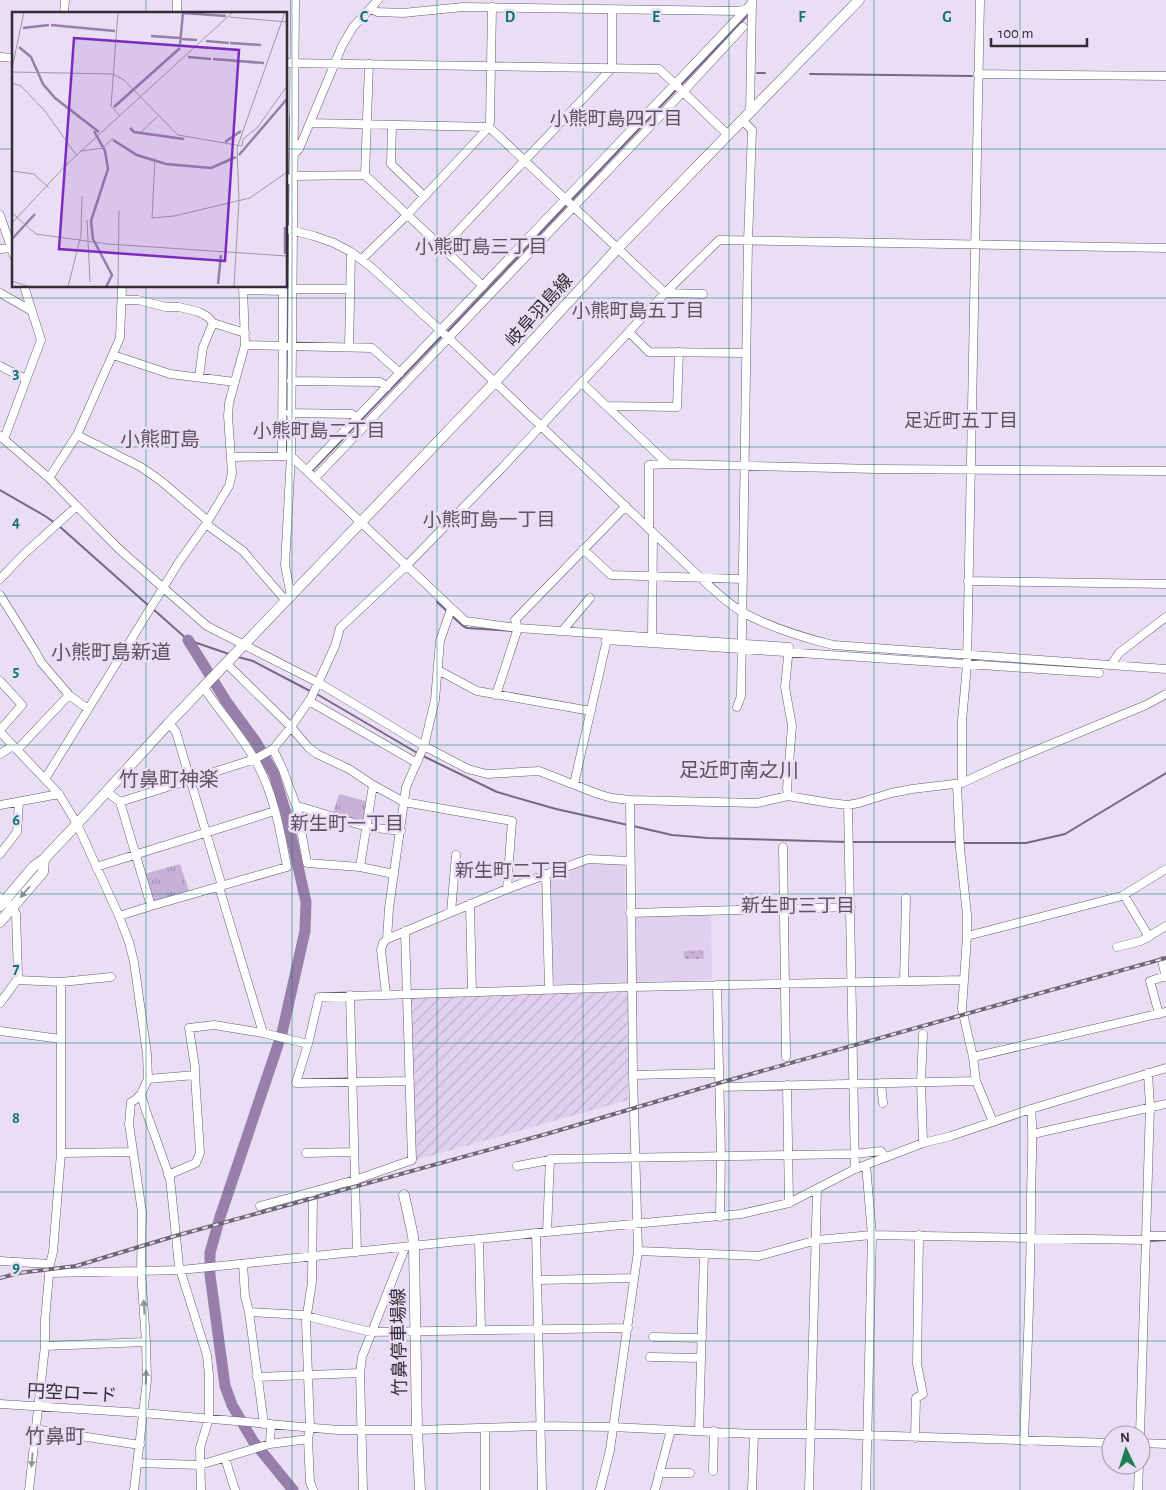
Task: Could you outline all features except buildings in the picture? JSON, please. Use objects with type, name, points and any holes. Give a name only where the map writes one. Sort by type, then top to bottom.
[{"type":"main road","name":"岐阜羽島線","points":[[4,903],[43,872],[44,859],[169,723],[495,382],[616,249],[860,0]]},
{"type":"main road","points":[[0,922],[4,903]]},
{"type":"main road","name":"竹鼻停車場線","points":[[404,1195],[413,1236],[409,1247],[416,1331],[420,1490]]},
{"type":"street","points":[[282,456],[286,399],[290,230],[294,176],[295,0]]},
{"type":"street","points":[[294,154],[299,149],[342,46],[353,27],[378,0]]},
{"type":"street","points":[[980,0],[966,666],[962,721],[959,834],[967,915],[962,1009],[974,1057],[976,1081],[992,1122]]},
{"type":"street","points":[[371,9],[378,12],[403,13],[463,3],[492,7],[739,11],[751,4]]},
{"type":"street","points":[[750,112],[751,4]]},
{"type":"street","points":[[307,470],[751,4]]},
{"type":"street","points":[[362,259],[407,215],[489,127],[492,7]]},
{"type":"street","points":[[442,248],[612,68],[612,9]]},
{"type":"street","points":[[315,478],[743,27]]},
{"type":"street","points":[[288,63],[659,69],[728,135]]},
{"type":"street","points":[[365,175],[369,64]]},
{"type":"street","points":[[978,74],[1166,76]]},
{"type":"street","points":[[737,708],[741,696],[748,242],[752,130],[742,120]]},
{"type":"street","points":[[310,123],[489,127],[616,249],[665,293],[703,294]]},
{"type":"street","points":[[392,126],[391,164],[424,196]]},
{"type":"street","points":[[288,180],[294,176],[365,175],[483,286]]},
{"type":"street","points":[[0,215],[12,248],[0,249]]},
{"type":"street","points":[[290,230],[334,243],[362,259],[541,425],[700,578],[742,611],[777,629],[833,645],[1166,669]]},
{"type":"street","points":[[120,802],[257,758],[272,750],[291,727],[318,685],[336,646],[340,628],[406,566],[501,469],[665,293],[719,240],[1166,248]]},
{"type":"street","points":[[349,347],[351,252]]},
{"type":"street","points":[[25,288],[41,340],[2,438],[50,478],[120,550],[207,626],[243,647],[318,685],[424,748],[468,769],[486,774],[539,771],[612,798],[630,800],[757,804],[788,796],[848,805],[912,789],[960,784],[1003,764],[1146,705],[1166,694]]},
{"type":"street","points":[[50,478],[77,435],[120,338],[122,288]]},
{"type":"street","points":[[45,779],[179,562],[207,523],[229,486],[232,473],[232,457],[228,430],[229,403],[245,345],[243,288],[289,291],[350,289]]},
{"type":"street","points":[[0,294],[32,311]]},
{"type":"street","points":[[122,300],[138,300],[198,312],[208,317],[213,323],[245,333]]},
{"type":"street","points":[[199,377],[203,347],[213,323]]},
{"type":"street","points":[[629,332],[649,352],[746,353]]},
{"type":"street","points":[[245,345],[372,348],[400,373]]},
{"type":"street","points":[[287,346],[290,380],[286,399],[290,413],[291,456],[285,565],[288,598]]},
{"type":"street","points":[[608,406],[677,407],[680,352]]},
{"type":"street","points":[[113,356],[170,374],[235,382]]},
{"type":"street","points":[[0,366],[26,379]]},
{"type":"street","points":[[290,380],[380,382],[387,386]]},
{"type":"street","points":[[582,382],[668,464]]},
{"type":"street","points":[[290,413],[352,414],[357,418]]},
{"type":"street","points":[[77,435],[148,472],[161,481],[207,523],[243,551],[288,598]]},
{"type":"street","points":[[232,457],[291,456],[451,609],[470,623],[563,630],[607,637],[742,646]]},
{"type":"street","points":[[652,638],[653,577],[649,465],[1166,471]]},
{"type":"street","points":[[0,579],[77,506]]},
{"type":"street","points":[[496,695],[518,628],[515,620],[626,506]]},
{"type":"street","points":[[584,549],[611,575],[742,579]]},
{"type":"street","points":[[968,581],[1166,584]]},
{"type":"street","points":[[0,595],[36,651],[40,662],[69,695],[88,709]]},
{"type":"street","points":[[563,630],[590,598]]},
{"type":"street","points":[[388,939],[389,908],[406,787],[424,748],[435,700],[440,641],[451,609]]},
{"type":"street","points":[[1111,665],[1119,653],[1166,617]]},
{"type":"street","points":[[607,637],[652,638],[789,652],[966,666],[1099,673]]},
{"type":"street","points":[[574,784],[607,637]]},
{"type":"street","points":[[788,796],[792,726],[785,687],[789,652]]},
{"type":"street","points":[[227,662],[316,754],[349,769],[404,802],[512,821],[506,888]]},
{"type":"street","points":[[438,670],[477,691],[591,711]]},
{"type":"street","points":[[0,681],[22,706],[0,731],[59,794],[77,824],[119,916],[134,962],[147,1054],[148,1079],[141,1094],[131,1102],[129,1124],[142,1204],[141,1272],[146,1342],[146,1380],[134,1490]]},
{"type":"street","points":[[119,916],[287,867],[280,825],[257,758],[206,686]]},
{"type":"street","points":[[0,754],[15,748],[69,695]]},
{"type":"street","points":[[310,699],[417,762]]},
{"type":"street","points":[[169,723],[176,732],[263,1033]]},
{"type":"street","points":[[272,750],[283,770],[297,808],[307,863],[360,867],[394,874]]},
{"type":"street","points":[[360,867],[373,785]]},
{"type":"street","points":[[106,791],[120,802],[151,906]]},
{"type":"street","points":[[0,805],[59,794]]},
{"type":"street","points":[[600,1490],[607,1465],[638,1251],[630,913],[630,800]]},
{"type":"street","points":[[0,854],[17,832],[19,802]]},
{"type":"street","points":[[848,805],[855,1170]]},
{"type":"street","points":[[297,808],[301,807],[367,827],[401,831]]},
{"type":"street","points":[[96,867],[275,810]]},
{"type":"street","points":[[783,847],[786,1057]]},
{"type":"street","points":[[451,912],[456,855]]},
{"type":"street","points":[[386,994],[380,950],[383,943],[388,939],[506,888],[588,859],[630,860]]},
{"type":"street","points":[[967,936],[1124,895],[1166,869]]},
{"type":"street","points":[[546,874],[549,989]]},
{"type":"street","points":[[1124,895],[1149,937]]},
{"type":"street","points":[[904,982],[906,898]]},
{"type":"street","points":[[0,1003],[17,980],[18,974],[16,914],[4,903]]},
{"type":"street","points":[[470,904],[472,992]]},
{"type":"street","points":[[630,913],[851,907]]},
{"type":"street","points":[[1117,947],[1141,942],[1166,926]]},
{"type":"street","points":[[260,1206],[355,1180],[412,1160],[406,931]]},
{"type":"street","points":[[974,1057],[1162,1013],[1150,981],[1166,976],[1162,961]]},
{"type":"street","points":[[17,980],[61,982],[111,977]]},
{"type":"street","points":[[410,1080],[296,1083],[308,1044],[319,997],[549,989],[963,980]]},
{"type":"street","points":[[29,1490],[34,1429],[45,1346],[45,1320],[61,1153],[61,982]]},
{"type":"street","points":[[717,985],[721,1156],[720,1217]]},
{"type":"street","points":[[350,995],[358,1252]]},
{"type":"street","points":[[168,1175],[196,1163],[200,1154],[195,1067],[189,1028],[214,1025],[263,1033],[308,1044]]},
{"type":"street","points":[[0,1031],[61,1039]]},
{"type":"street","points":[[923,1034],[923,1143]]},
{"type":"street","points":[[50,1273],[141,1272],[218,1267],[536,1233],[742,1214],[789,1203],[866,1165],[923,1143],[951,1136],[1031,1109],[1166,1068]]},
{"type":"street","points":[[633,1075],[719,1073]]},
{"type":"street","points":[[1140,1425],[1150,1106],[1148,1073]]},
{"type":"street","points":[[148,1079],[195,1075]]},
{"type":"street","points":[[719,1087],[976,1081]]},
{"type":"street","points":[[881,1083],[882,1103]]},
{"type":"street","points":[[788,1085],[789,1203]]},
{"type":"street","points":[[141,1094],[168,1175],[181,1270],[206,1355],[209,1375],[209,1418],[200,1448],[202,1490]]},
{"type":"street","points":[[1033,1134],[1150,1106],[1166,1104]]},
{"type":"street","points":[[1024,1441],[1031,1237],[1031,1155],[1033,1134],[1031,1109]]},
{"type":"street","points":[[517,1166],[550,1159],[855,1154],[881,1151],[885,1157]]},
{"type":"street","points":[[61,1153],[133,1152]]},
{"type":"street","points":[[306,1153],[354,1152]]},
{"type":"street","points":[[547,1232],[550,1159]]},
{"type":"street","points":[[866,1165],[872,1235],[866,1490]]},
{"type":"street","points":[[810,1490],[817,1189]]},
{"type":"street","points":[[312,1490],[308,1439],[310,1428],[306,1316],[312,1282],[313,1192]]},
{"type":"street","points":[[536,1233],[542,1490]]},
{"type":"street","points":[[638,1251],[759,1256],[817,1240],[872,1235],[1146,1238],[1166,1236]]},
{"type":"street","points":[[915,1438],[916,1398],[923,1394],[918,1364],[919,1235]]},
{"type":"street","points":[[480,1240],[481,1330]]},
{"type":"street","points":[[363,1490],[360,1372],[362,1357],[371,1332],[409,1247]]},
{"type":"street","points":[[699,1430],[704,1254]]},
{"type":"street","points":[[0,1261],[50,1264]]},
{"type":"street","points":[[243,1264],[245,1296],[249,1312],[257,1377],[267,1424],[267,1445]]},
{"type":"street","points":[[538,1280],[634,1278]]},
{"type":"street","points":[[249,1312],[257,1311],[306,1316],[371,1332],[628,1328]]},
{"type":"street","points":[[653,1337],[702,1338]]},
{"type":"street","points":[[45,1346],[146,1342]]},
{"type":"street","points":[[650,1357],[701,1358]]},
{"type":"street","points":[[257,1377],[360,1372]]},
{"type":"street","name":"円空ロード","points":[[0,1404],[209,1418],[310,1428],[362,1430],[541,1426],[613,1427],[754,1434],[1101,1443]]},
{"type":"street","points":[[484,1428],[485,1490]]},
{"type":"street","points":[[34,1429],[140,1445]]},
{"type":"street","points":[[655,1490],[671,1430]]},
{"type":"street","points":[[713,1471],[714,1431]]},
{"type":"street","points":[[752,1490],[754,1434]]},
{"type":"street","points":[[138,1463],[200,1465],[267,1445],[308,1439]]},
{"type":"street","points":[[1151,1444],[1166,1444]]},
{"type":"street","points":[[225,1458],[235,1490]]},
{"type":"street","points":[[659,1473],[690,1473]]},
{"type":"street","points":[[1138,1490],[1139,1475]]},
{"type":"shaded area","points":[[588,861],[625,863],[625,914],[709,912],[711,915],[712,977],[710,980],[556,984],[551,978],[548,875]]},
{"type":"shaded area","points":[[625,992],[629,996],[628,1100],[416,1160],[410,1001],[415,996]]},
{"type":"green space","points":[[339,794],[366,801],[363,821],[333,813]]},
{"type":"green space","points":[[180,864],[189,891],[153,901],[144,874]]},
{"type":"green space","points":[[703,950],[704,959],[684,959],[684,951]]},
{"type":"waterway","points":[[680,86],[749,14]]},
{"type":"waterway","points":[[757,73],[765,73]]},
{"type":"waterway","points":[[810,74],[972,76]]},
{"type":"waterway","points":[[571,201],[676,90]]},
{"type":"waterway","points":[[289,175],[290,117]]},
{"type":"waterway","points":[[289,182],[289,228]]},
{"type":"waterway","points":[[446,333],[568,204]]},
{"type":"waterway","points":[[288,288],[289,232]]},
{"type":"waterway","points":[[287,343],[288,288]]},
{"type":"waterway","points":[[312,471],[442,336]]},
{"type":"waterway","points":[[286,410],[287,347]]},
{"type":"waterway","points":[[0,490],[55,523]]},
{"type":"waterway","points":[[59,526],[149,606]]},
{"type":"waterway","points":[[437,602],[448,612]]},
{"type":"waterway","points":[[153,609],[188,640],[229,654]]},
{"type":"waterway","points":[[452,616],[467,628],[512,631]]},
{"type":"waterway","points":[[188,640],[226,701],[256,742],[274,774],[286,813],[306,902],[305,931],[282,1033],[220,1217],[210,1253],[210,1275],[225,1386],[232,1405],[253,1441],[293,1490]]},
{"type":"waterway","points":[[238,657],[253,661],[310,691]]},
{"type":"waterway","points":[[315,693],[419,754]]},
{"type":"waterway","points":[[423,756],[497,792],[556,809],[628,825]]},
{"type":"waterway","points":[[961,843],[1026,843],[1065,834],[1166,773]]},
{"type":"waterway","points":[[633,826],[672,835],[708,838],[847,842]]},
{"type":"waterway","points":[[851,842],[957,842]]},
{"type":"waterway","points":[[1151,1241],[1166,1240]]},
{"type":"waterway","points":[[1142,1243],[1142,1259]]},
{"type":"railway","points":[[0,1278],[19,1273],[76,1266],[175,1236],[550,1133],[719,1083],[1166,958]]},
{"type":"district","name":"小熊町島四丁目","points":[[616,118]]},
{"type":"district","name":"小熊町島三丁目","points":[[481,246]]},
{"type":"district","name":"小熊町島五丁目","points":[[638,310]]},
{"type":"district","name":"足近町五丁目","points":[[961,420]]},
{"type":"district","name":"小熊町島二丁目","points":[[319,430]]},
{"type":"district","name":"小熊町島","points":[[160,439]]},
{"type":"district","name":"小熊町島一丁目","points":[[489,519]]},
{"type":"district","name":"小熊町島新道","points":[[111,652]]},
{"type":"district","name":"足近町南之川","points":[[739,770]]},
{"type":"district","name":"竹鼻町神楽","points":[[169,779]]},
{"type":"district","name":"新生町一丁目","points":[[347,823]]},
{"type":"district","name":"新生町二丁目","points":[[512,870]]},
{"type":"district","name":"新生町三丁目","points":[[798,905]]},
{"type":"district","name":"竹鼻町","points":[[55,1436]]}]
